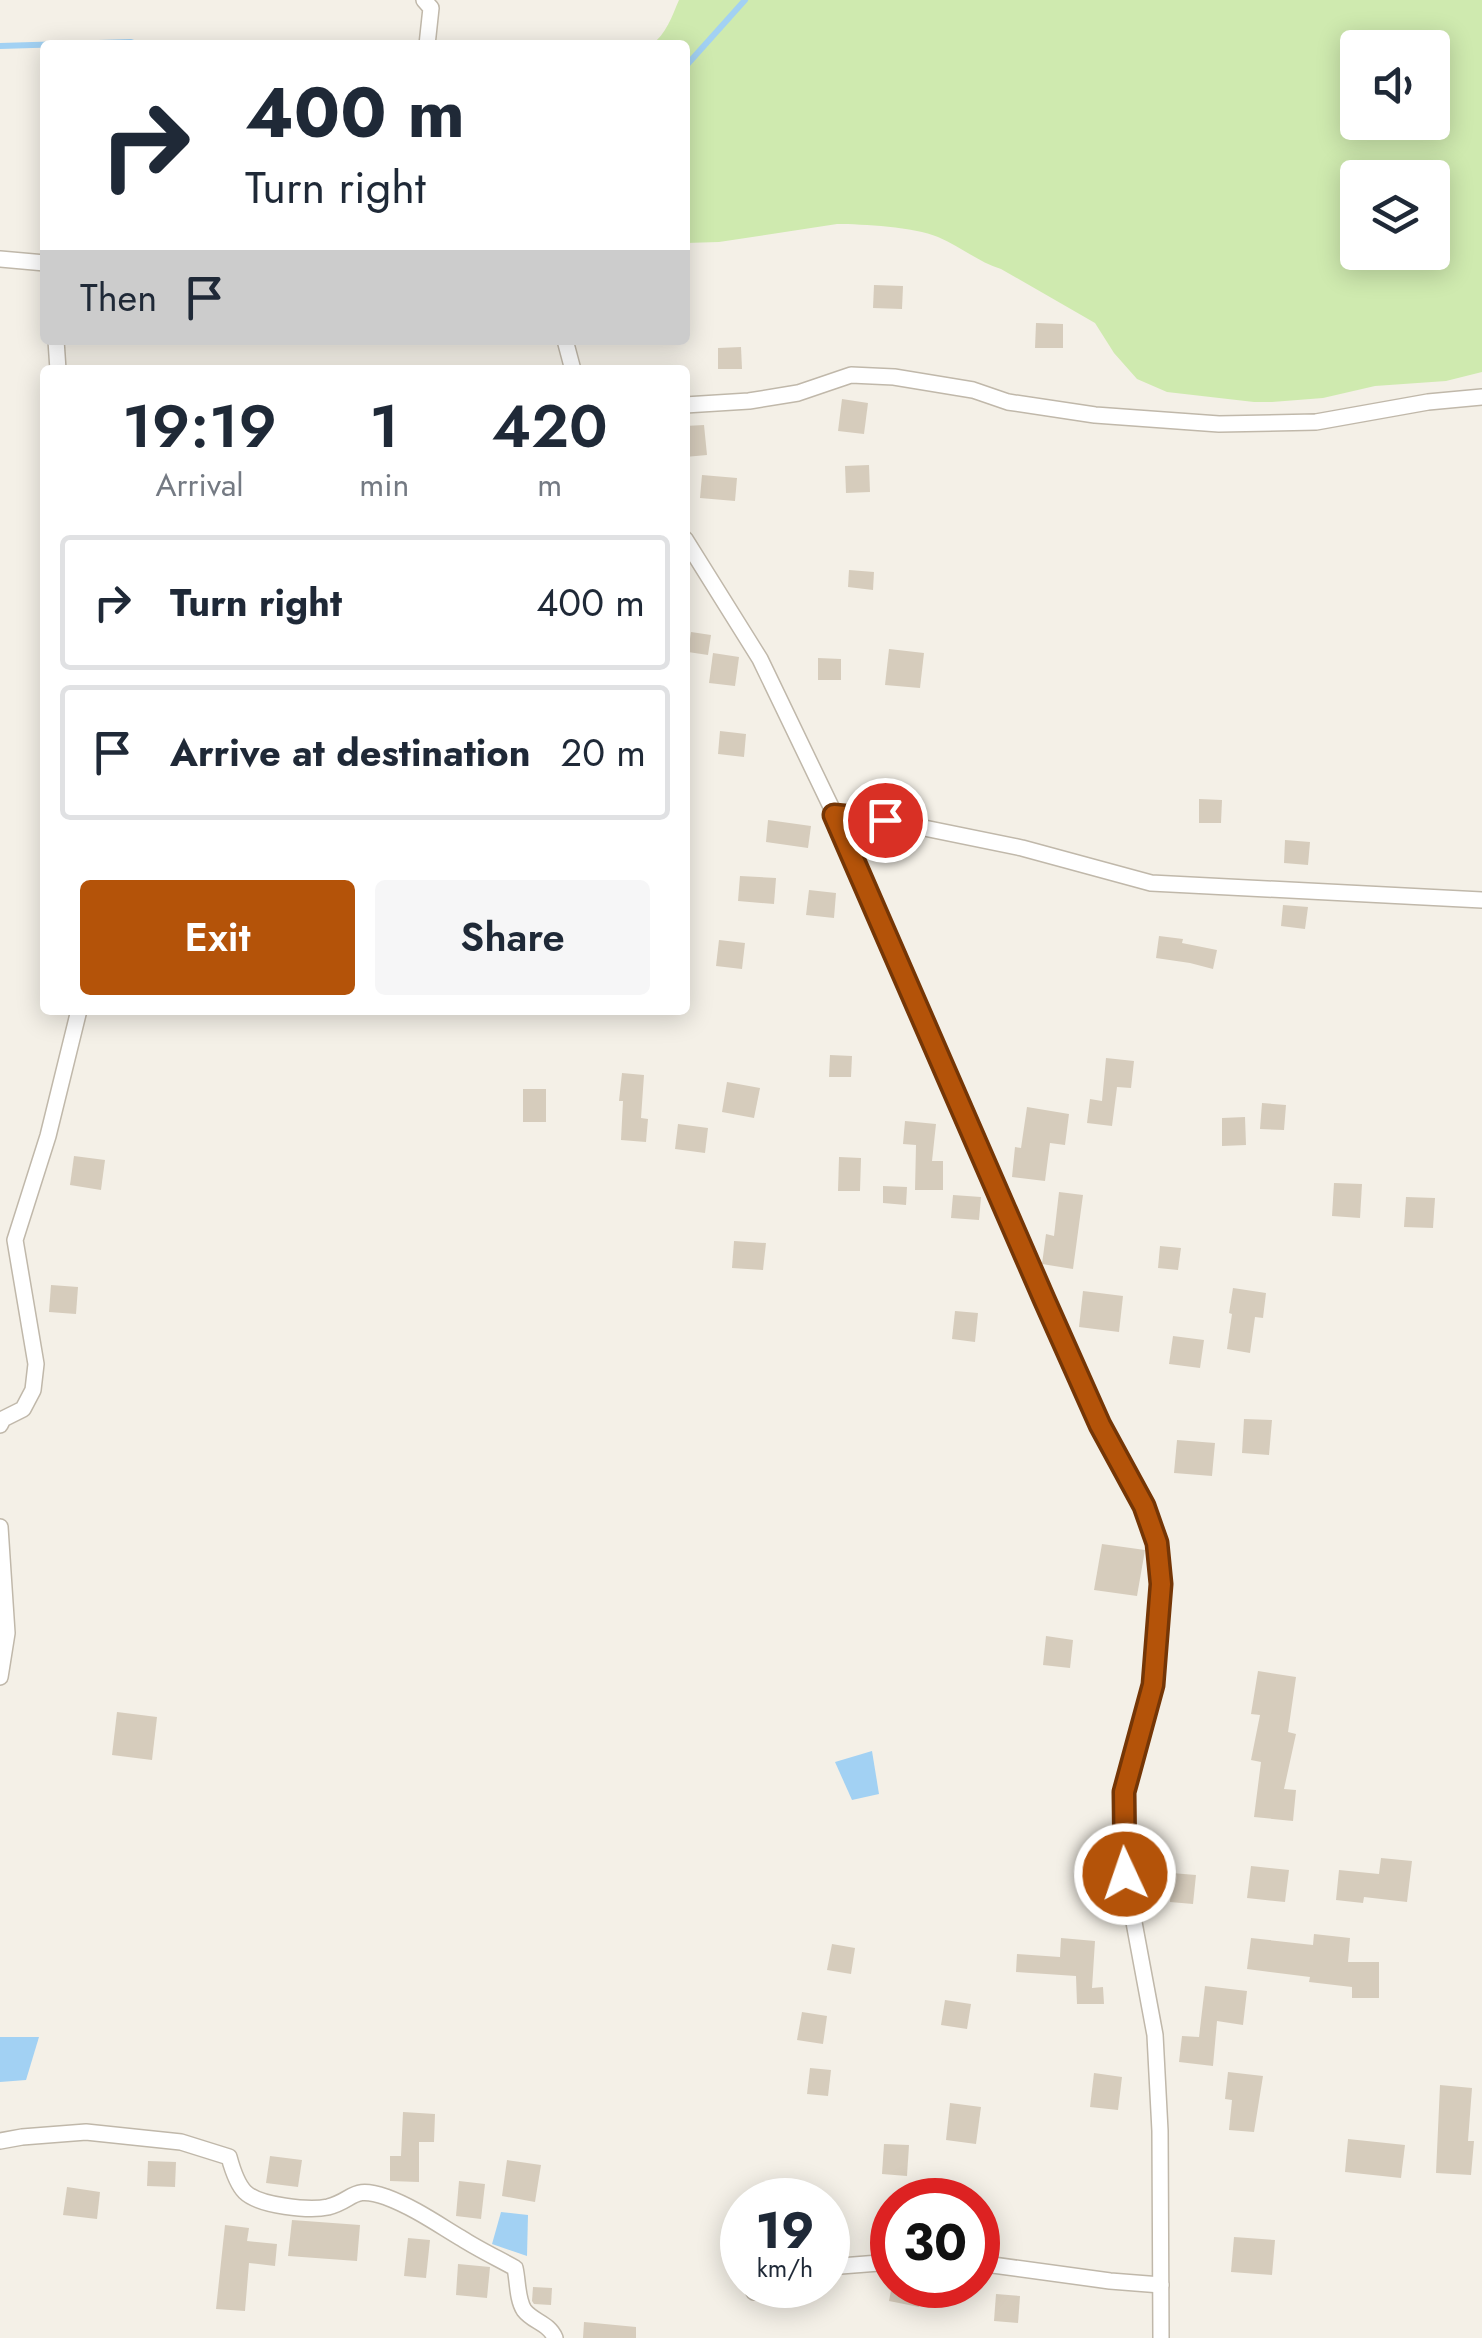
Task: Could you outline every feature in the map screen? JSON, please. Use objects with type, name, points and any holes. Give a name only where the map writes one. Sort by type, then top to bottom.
[{"type":"street","points":[[424,0],[431,8],[427,40]]},
{"type":"street","points":[[0,259],[40,263]]},
{"type":"street","points":[[690,405],[798,393],[851,375],[894,377],[973,390],[1008,402],[1094,415],[1219,424],[1316,422],[1428,402],[1482,398]]},
{"type":"street","points":[[690,546],[760,660],[834,815],[1044,1299],[1100,1425],[1144,1506],[1157,1543],[1161,1584],[1153,1685],[1124,1792],[1122,1821],[1125,1874],[1154,2035],[1160,2131],[1161,2338]]},
{"type":"street","points":[[834,815],[885,820],[1005,844],[1151,883],[1482,900]]},
{"type":"street","points":[[0,1425],[3,1419],[23,1409],[33,1390],[36,1364],[15,1240],[48,1136],[77,1015]]},
{"type":"street","points":[[0,1528],[7,1633],[0,1677]]},
{"type":"street","points":[[0,2141],[86,2132],[181,2142],[229,2157],[245,2192],[266,2203],[328,2207],[358,2192],[384,2196],[420,2212],[516,2268],[522,2308],[551,2330],[554,2338]]},
{"type":"street","points":[[1000,2266],[1161,2285]]},
{"type":"green space","points":[[679,0],[1482,0],[1482,372],[1446,381],[1375,386],[1323,398],[1272,402],[1167,392],[1137,379],[1095,323],[1001,269],[928,234],[837,224],[690,243],[690,40],[657,40]]},
{"type":"water","points":[[872,1751],[879,1794],[852,1800],[835,1762]]},
{"type":"water","points":[[0,2037],[39,2037],[26,2080],[0,2082]]},
{"type":"water","points":[[501,2212],[528,2215],[527,2256],[492,2244]]},
{"type":"building","points":[[874,285],[903,286],[902,309],[873,308]]},
{"type":"building","points":[[1036,323],[1063,324],[1063,348],[1035,348]]},
{"type":"building","points":[[741,347],[742,369],[718,369],[718,348]]},
{"type":"building","points":[[842,399],[868,403],[864,434],[838,431]]},
{"type":"building","points":[[704,425],[707,455],[690,457],[690,426]]},
{"type":"building","points":[[869,465],[870,492],[846,493],[845,466]]},
{"type":"building","points":[[702,475],[737,478],[735,501],[700,498]]},
{"type":"building","points":[[849,570],[874,572],[873,590],[848,587]]},
{"type":"building","points":[[691,632],[711,635],[708,655],[690,652]]},
{"type":"building","points":[[889,649],[924,653],[920,688],[885,685]]},
{"type":"building","points":[[713,653],[739,657],[735,686],[709,683]]},
{"type":"building","points":[[818,658],[841,659],[841,680],[818,680]]},
{"type":"building","points":[[720,731],[746,734],[744,757],[718,754]]},
{"type":"building","points":[[1199,799],[1222,800],[1221,823],[1199,823]]},
{"type":"building","points":[[768,820],[811,826],[808,848],[766,842]]},
{"type":"building","points":[[1285,840],[1310,842],[1308,865],[1284,863]]},
{"type":"building","points":[[740,876],[776,878],[774,904],[738,901]]},
{"type":"building","points":[[809,890],[836,893],[834,918],[806,915]]},
{"type":"building","points":[[1283,905],[1308,907],[1305,929],[1281,926]]},
{"type":"building","points":[[1159,936],[1217,950],[1213,969],[1156,958]]},
{"type":"building","points":[[719,940],[745,943],[742,969],[716,966]]},
{"type":"building","points":[[830,1055],[852,1056],[851,1077],[829,1077]]},
{"type":"building","points":[[1106,1058],[1134,1061],[1131,1088],[1117,1087],[1112,1126],[1087,1123],[1090,1099],[1102,1101]]},
{"type":"building","points":[[622,1073],[644,1075],[641,1118],[648,1119],[646,1142],[621,1140]]},
{"type":"building","points":[[727,1082],[760,1088],[754,1118],[722,1112]]},
{"type":"building","points":[[523,1089],[546,1089],[546,1122],[523,1122]]},
{"type":"building","points":[[1262,1103],[1286,1105],[1284,1130],[1260,1129]]},
{"type":"building","points":[[1027,1107],[1069,1114],[1065,1145],[1050,1143],[1045,1181],[1012,1177],[1015,1147],[1021,1148]]},
{"type":"building","points":[[1245,1117],[1246,1145],[1222,1146],[1222,1118]]},
{"type":"building","points":[[905,1121],[936,1124],[932,1161],[943,1161],[943,1190],[915,1190],[916,1145],[903,1144]]},
{"type":"building","points":[[678,1124],[708,1128],[705,1153],[675,1149]]},
{"type":"building","points":[[74,1156],[105,1160],[101,1190],[70,1185]]},
{"type":"building","points":[[839,1157],[861,1158],[860,1191],[838,1191]]},
{"type":"building","points":[[1334,1183],[1362,1184],[1360,1218],[1332,1216]]},
{"type":"building","points":[[883,1186],[907,1187],[906,1205],[883,1203]]},
{"type":"building","points":[[1059,1192],[1083,1195],[1073,1269],[1042,1264],[1046,1234],[1054,1236]]},
{"type":"building","points":[[953,1195],[981,1197],[979,1220],[951,1218]]},
{"type":"building","points":[[1406,1197],[1435,1198],[1433,1228],[1404,1227]]},
{"type":"building","points":[[734,1241],[766,1243],[763,1270],[732,1268]]},
{"type":"building","points":[[1160,1246],[1181,1248],[1178,1270],[1158,1268]]},
{"type":"building","points":[[51,1285],[78,1287],[76,1314],[49,1312]]},
{"type":"building","points":[[1233,1288],[1266,1293],[1263,1318],[1255,1317],[1250,1353],[1227,1349]]},
{"type":"building","points":[[1083,1291],[1123,1296],[1119,1332],[1079,1327]]},
{"type":"building","points":[[955,1311],[978,1313],[975,1342],[952,1339]]},
{"type":"building","points":[[1173,1336],[1204,1340],[1200,1368],[1169,1364]]},
{"type":"building","points":[[1244,1419],[1272,1420],[1269,1455],[1242,1453]]},
{"type":"building","points":[[1177,1440],[1215,1443],[1212,1476],[1174,1473]]},
{"type":"building","points":[[1102,1544],[1145,1550],[1137,1596],[1094,1590]]},
{"type":"building","points":[[1046,1636],[1073,1640],[1070,1668],[1043,1665]]},
{"type":"building","points":[[1258,1671],[1296,1677],[1288,1732],[1296,1734],[1284,1789],[1296,1790],[1293,1821],[1254,1817],[1261,1762],[1251,1760],[1260,1715],[1251,1714]]},
{"type":"building","points":[[117,1712],[157,1717],[152,1760],[112,1755]]},
{"type":"building","points":[[1381,1858],[1412,1861],[1407,1902],[1364,1897],[1363,1903],[1336,1900],[1339,1870],[1379,1874]]},
{"type":"building","points":[[1251,1866],[1289,1870],[1285,1902],[1247,1898]]},
{"type":"building","points":[[1172,1873],[1196,1875],[1193,1904],[1170,1902]]},
{"type":"building","points":[[1314,1934],[1350,1938],[1348,1962],[1379,1962],[1379,1998],[1352,1998],[1352,1987],[1247,1969],[1251,1938],[1313,1945]]},
{"type":"building","points":[[1061,1938],[1095,1941],[1092,1988],[1103,1987],[1104,2004],[1077,2004],[1076,1976],[1016,1972],[1017,1954],[1060,1957]]},
{"type":"building","points":[[832,1944],[855,1948],[851,1974],[827,1970]]},
{"type":"building","points":[[1205,1986],[1247,1991],[1243,2025],[1217,2021],[1213,2066],[1179,2062],[1182,2036],[1199,2037]]},
{"type":"building","points":[[945,2000],[971,2004],[967,2029],[941,2025]]},
{"type":"building","points":[[802,2012],[827,2016],[823,2044],[797,2040]]},
{"type":"building","points":[[810,2068],[831,2070],[828,2096],[807,2094]]},
{"type":"building","points":[[1228,2072],[1263,2076],[1254,2132],[1229,2130],[1232,2100],[1225,2099]]},
{"type":"building","points":[[1094,2073],[1122,2077],[1118,2110],[1090,2107]]},
{"type":"building","points":[[1440,2085],[1472,2088],[1468,2141],[1474,2141],[1471,2175],[1436,2173]]},
{"type":"building","points":[[950,2103],[981,2107],[976,2144],[946,2140]]},
{"type":"building","points":[[403,2112],[435,2114],[434,2142],[419,2142],[419,2182],[390,2181],[390,2156],[401,2156]]},
{"type":"building","points":[[1348,2139],[1405,2145],[1401,2178],[1345,2172]]},
{"type":"building","points":[[884,2144],[909,2145],[907,2176],[882,2174]]},
{"type":"building","points":[[270,2156],[302,2160],[298,2187],[266,2183]]},
{"type":"building","points":[[507,2160],[541,2165],[535,2202],[502,2196]]},
{"type":"building","points":[[148,2161],[176,2162],[175,2187],[147,2186]]},
{"type":"building","points":[[459,2181],[485,2184],[481,2219],[456,2216]]},
{"type":"building","points":[[67,2187],[100,2192],[97,2219],[63,2215]]},
{"type":"building","points":[[292,2220],[360,2225],[357,2261],[288,2256]]},
{"type":"building","points":[[225,2225],[249,2228],[247,2241],[277,2244],[275,2266],[249,2263],[245,2311],[216,2309]]},
{"type":"building","points":[[1234,2237],[1275,2240],[1272,2275],[1231,2272]]},
{"type":"building","points":[[408,2238],[430,2240],[426,2278],[404,2276]]},
{"type":"building","points":[[458,2264],[490,2267],[487,2298],[456,2295]]},
{"type":"building","points":[[533,2287],[552,2288],[551,2305],[534,2304]]},
{"type":"building","points":[[1000,2294],[1020,2296],[1018,2323],[994,2321]]},
{"type":"building","points":[[584,2322],[636,2327],[636,2338],[583,2338]]},
{"type":"waterway","points":[[690,61],[745,0]]},
{"type":"waterway","points":[[0,46],[40,45]]},
{"type":"route","points":[[885,820],[834,815],[1044,1299],[1100,1425],[1144,1506],[1157,1543],[1161,1584],[1153,1685],[1124,1792],[1125,1874]]}]
